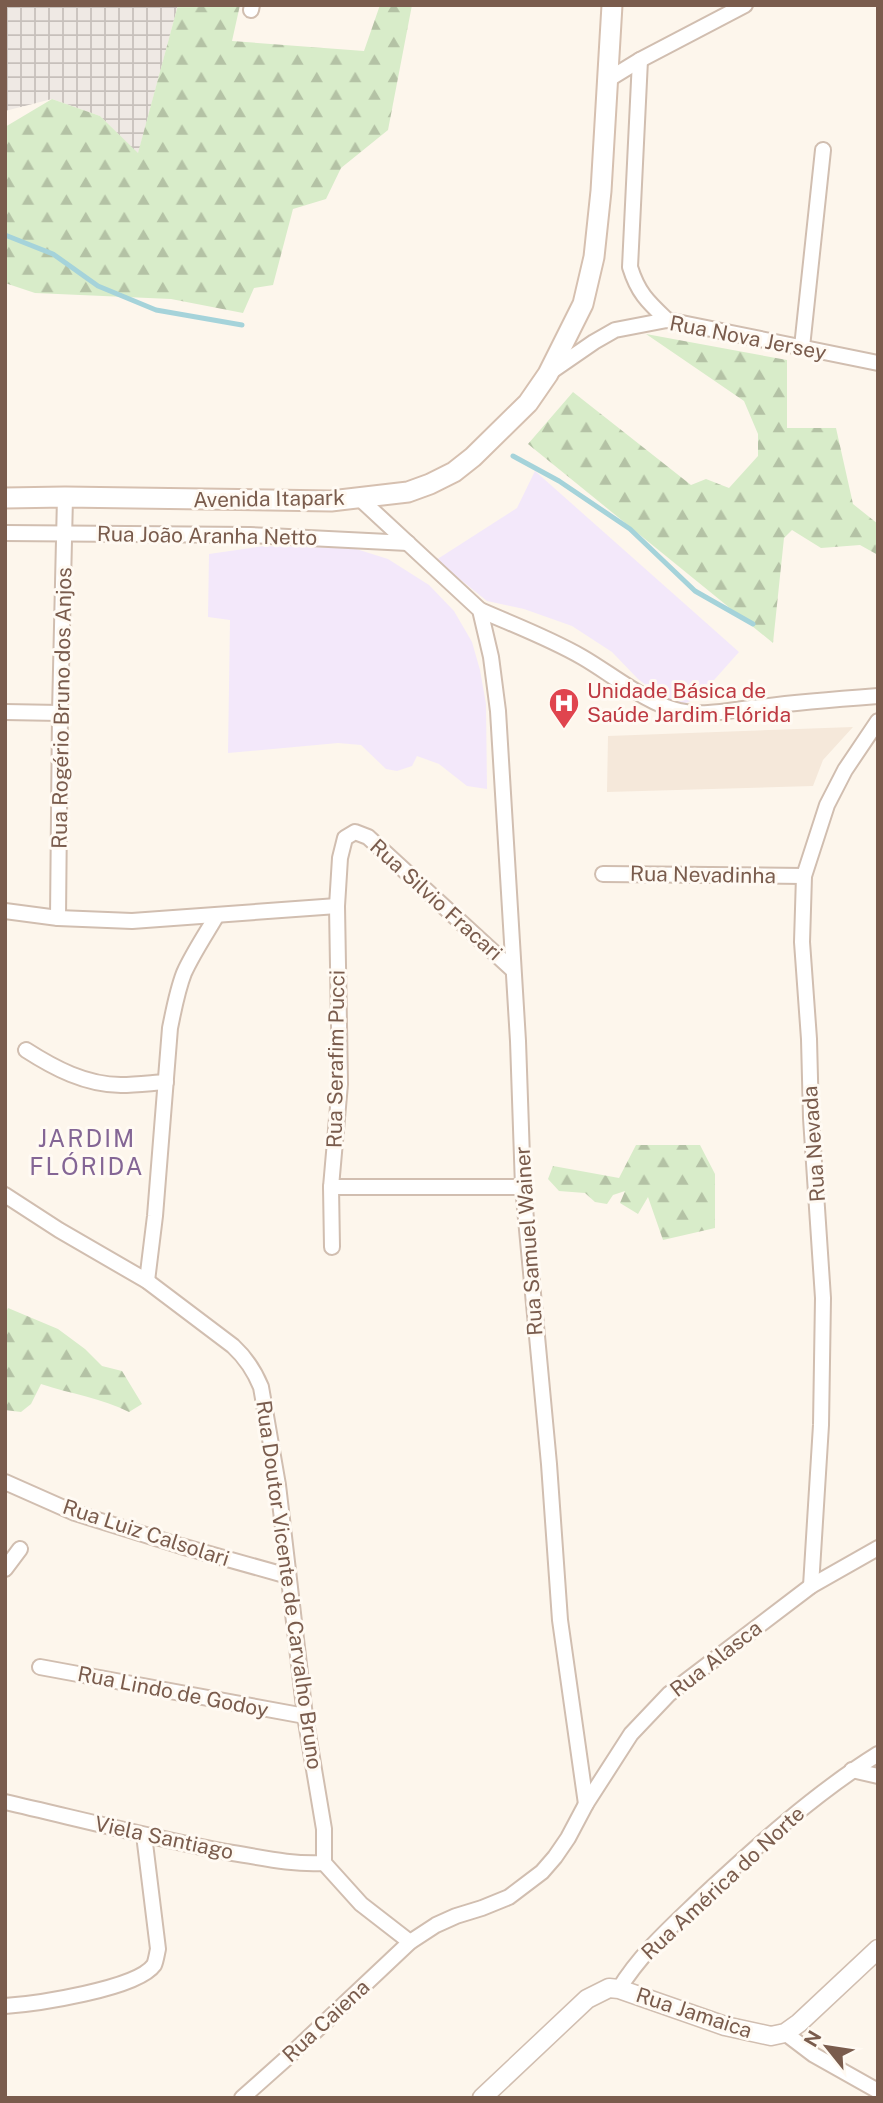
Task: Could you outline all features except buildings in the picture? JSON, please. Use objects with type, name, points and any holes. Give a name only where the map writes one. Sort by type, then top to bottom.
[{"type":"main road","name":"Avenida Itapark","points":[[5,498],[26,496],[331,501],[408,492],[454,472],[473,457],[528,403],[548,374],[583,304],[594,257],[609,79],[612,5]]},
{"type":"main road","name":"Avenida Itapark","points":[[5,492],[26,496]]},
{"type":"street","points":[[609,79],[745,5]]},
{"type":"street","points":[[640,60],[630,267],[635,285],[644,299],[667,320]]},
{"type":"street","points":[[802,347],[823,150]]},
{"type":"street","points":[[637,325],[644,299]]},
{"type":"street","name":"Rua Nova Jersey","points":[[548,374],[614,330],[667,320],[878,363]]},
{"type":"street","name":"Rua Rogério Bruno dos Anjos","points":[[58,918],[65,497]]},
{"type":"street","points":[[358,497],[480,610],[547,639],[671,709],[684,712],[724,711],[878,696]]},
{"type":"street","name":"Rua João Aranha Netto","points":[[5,533],[250,535],[408,543]]},
{"type":"street","name":"Rua Samuel Wainer","points":[[480,610],[491,657],[498,711],[518,1041],[523,1186],[561,1620],[586,1804]]},
{"type":"street","points":[[5,712],[60,713]]},
{"type":"street","name":"Rua Nevada","points":[[811,1586],[821,1425],[823,1298],[802,942],[804,876],[827,805],[845,770],[878,721]]},
{"type":"street","name":"Rua Silvio Fracari","points":[[337,906],[342,845],[350,834],[361,833],[393,859],[513,970]]},
{"type":"street","name":"Rua Nevadinha","points":[[603,874],[804,876]]},
{"type":"street","points":[[5,911],[58,918],[132,921],[337,906]]},
{"type":"street","name":"Rua Serafim Pucci","points":[[332,1247],[331,1187],[340,1084],[337,906]]},
{"type":"street","points":[[147,1281],[170,1028],[183,975],[217,915]]},
{"type":"street","points":[[26,1050],[64,1072],[106,1084],[166,1082]]},
{"type":"street","points":[[331,1187],[523,1186]]},
{"type":"street","name":"Rua Doutor Vicente de Carvalho Bruno","points":[[5,1195],[147,1281],[233,1346],[246,1358],[255,1373],[261,1387],[278,1485],[305,1716],[324,1829],[324,1863]]},
{"type":"street","name":"Rua Luiz Calsolari","points":[[5,1482],[75,1513],[288,1576]]},
{"type":"street","name":"Rua Alasca","points":[[586,1804],[631,1734],[669,1694],[811,1586],[878,1548]]},
{"type":"street","points":[[5,1569],[20,1549]]},
{"type":"street","name":"Rua Lindo de Godoy","points":[[40,1667],[305,1716]]},
{"type":"street","name":"Rua América do Norte","points":[[619,1989],[650,1947],[727,1874],[790,1818],[852,1770],[878,1754]]},
{"type":"street","points":[[852,1770],[878,1776]]},
{"type":"street","name":"Viela Santiago","points":[[5,1802],[177,1843],[275,1860],[324,1863]]},
{"type":"street","points":[[324,1863],[360,1904],[410,1942],[436,1925],[509,1897],[526,1885],[555,1857],[586,1804]]},
{"type":"street","points":[[5,2006],[36,2004],[114,1986],[138,1976],[154,1965],[158,1949],[144,1835]]},
{"type":"street","name":"Rua Caiena","points":[[242,2098],[298,2049],[410,1942]]},
{"type":"street","points":[[878,1949],[785,2033],[814,2055],[878,2091]]},
{"type":"street","points":[[482,2098],[587,1999],[609,1988],[619,1989]]},
{"type":"street","name":"Rua Jamaica","points":[[619,1989],[725,2026],[771,2036],[785,2033]]},
{"type":"shaded area","points":[[5,5],[178,5],[138,154],[100,116],[52,99],[5,111]]},
{"type":"shaded area","points":[[535,471],[739,652],[698,698],[684,704],[662,697],[638,679],[612,652],[572,626],[524,609],[487,601],[436,560],[517,508]]},
{"type":"shaded area","points":[[264,546],[353,548],[388,559],[429,585],[454,611],[472,642],[480,670],[486,704],[487,789],[467,786],[439,764],[417,756],[412,766],[397,771],[386,769],[361,745],[338,743],[228,753],[230,620],[208,617],[209,554]]},
{"type":"shaded area","points":[[853,727],[823,760],[813,786],[607,792],[608,736]]},
{"type":"green space","points":[[178,5],[240,5],[232,41],[364,51],[380,5],[412,5],[388,130],[341,168],[326,199],[293,209],[273,285],[254,288],[243,313],[171,299],[35,293],[5,283],[5,127],[52,99],[100,116],[138,153]]},
{"type":"green space","points":[[646,334],[787,360],[787,428],[836,428],[853,504],[878,524],[878,555],[860,545],[821,548],[792,530],[784,538],[773,643],[528,444],[573,392],[691,485],[706,479],[729,488],[758,456],[758,434],[744,401]]},
{"type":"green space","points":[[636,1145],[700,1145],[715,1174],[715,1228],[663,1240],[648,1197],[638,1214],[620,1203],[625,1191],[613,1195],[607,1204],[595,1202],[585,1193],[559,1191],[548,1179],[553,1166],[619,1178]]},
{"type":"green space","points":[[8,1308],[58,1329],[102,1366],[122,1371],[142,1404],[129,1412],[41,1384],[31,1404],[21,1412],[5,1410],[5,1315]]},
{"type":"waterway","points":[[5,235],[53,254],[98,286],[156,310],[242,325]]},
{"type":"waterway","points":[[513,456],[559,481],[630,529],[695,591],[753,624]]},
{"type":"place","name":"Unidade Básica de Saúde Jardim Flórida","points":[[564,730]]},
{"type":"district","name":"JARDIM FLÓRIDA","points":[[87,1153]]}]
